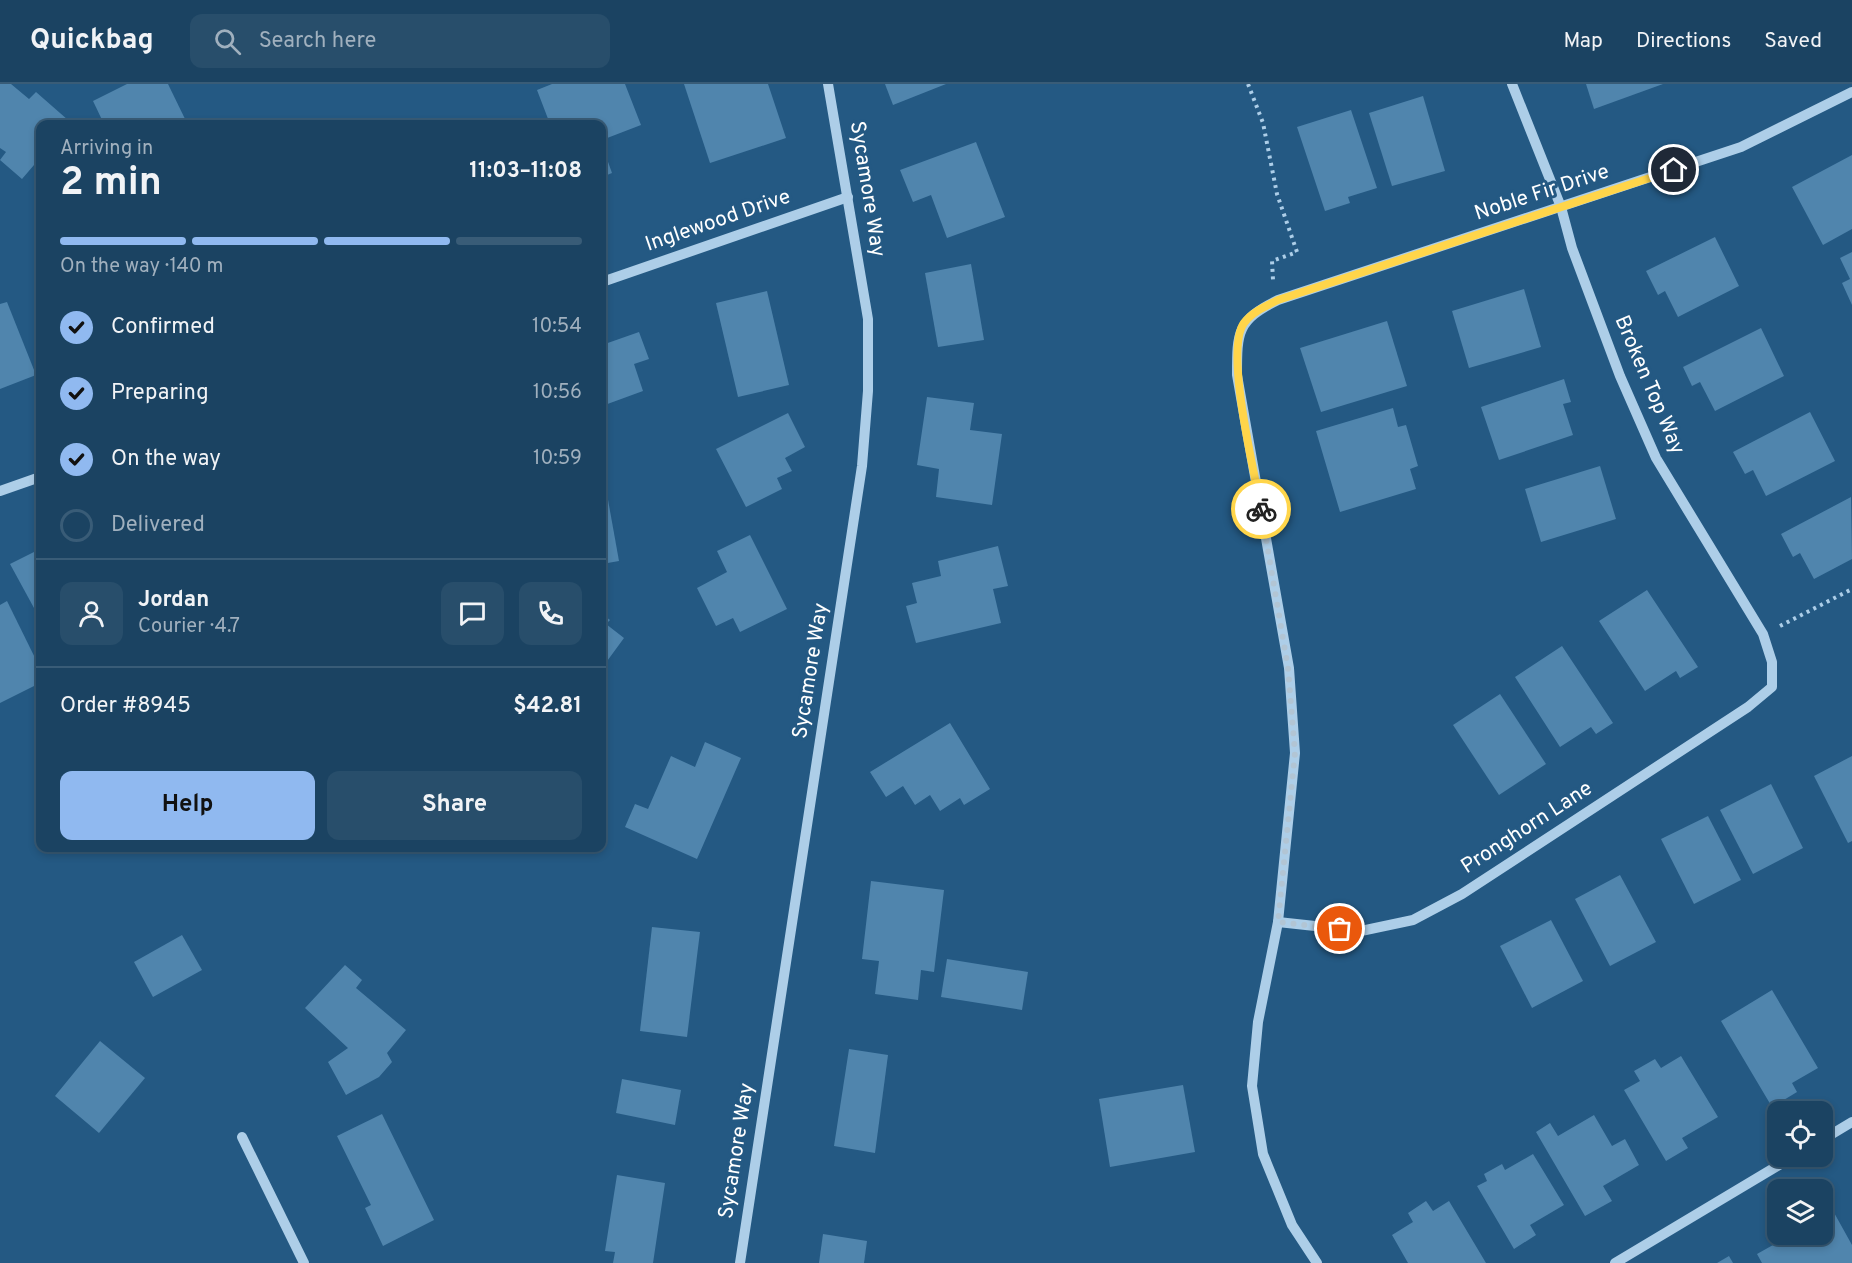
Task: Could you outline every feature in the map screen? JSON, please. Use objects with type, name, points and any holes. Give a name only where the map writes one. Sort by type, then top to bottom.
[{"type":"street","name":"Sycamore Way","points":[[740,1263],[862,466],[868,391],[868,319],[828,84]]},
{"type":"street","name":"Broken Top Way","points":[[1512,84],[1561,207],[1572,248],[1616,365],[1656,458],[1763,634],[1772,662],[1772,687]]},
{"type":"street","name":"Noble Fir Drive","points":[[1278,922],[1295,753],[1288,668],[1237,375],[1237,348],[1243,324],[1258,310],[1278,300],[1741,147],[1852,92]]},
{"type":"street","name":"Inglewood Drive","points":[[606,281],[848,197]]},
{"type":"street","points":[[0,491],[36,478]]},
{"type":"street","name":"Pronghorn Lane","points":[[1278,922],[1361,931],[1413,920],[1462,894],[1748,707],[1772,687]]},
{"type":"street","points":[[1278,922],[1258,1022],[1252,1086],[1263,1154],[1293,1225],[1317,1263]]},
{"type":"street","points":[[1833,1133],[1852,1122]]},
{"type":"street","points":[[242,1137],[303,1263]]},
{"type":"street","points":[[1615,1263],[1776,1167]]},
{"type":"path","points":[[1248,84],[1263,123],[1277,194],[1298,252],[1272,261],[1278,300]]},
{"type":"path","points":[[1763,634],[1852,590]]},
{"type":"building","points":[[0,84],[11,84],[29,99],[36,92],[68,120],[36,120],[36,163],[22,179],[0,160],[6,152],[0,148]]},
{"type":"building","points":[[127,84],[168,84],[186,120],[102,120],[93,101]]},
{"type":"building","points":[[552,84],[625,84],[641,125],[606,138],[606,120],[548,120],[537,90]]},
{"type":"building","points":[[684,84],[768,84],[786,138],[710,163]]},
{"type":"building","points":[[885,84],[946,84],[893,105]]},
{"type":"building","points":[[1586,84],[1663,84],[1594,109]]},
{"type":"building","points":[[1423,96],[1445,171],[1392,186],[1369,113]]},
{"type":"building","points":[[1351,110],[1377,188],[1348,197],[1350,203],[1325,211],[1297,127]]},
{"type":"building","points":[[976,142],[1005,217],[947,238],[931,195],[913,202],[900,170]]},
{"type":"building","points":[[1852,155],[1852,229],[1823,245],[1792,187]]},
{"type":"building","points":[[606,156],[612,173],[606,175]]},
{"type":"building","points":[[1715,237],[1739,286],[1678,317],[1665,291],[1658,295],[1646,271]]},
{"type":"building","points":[[1852,252],[1852,305],[1842,283],[1850,279],[1840,258]]},
{"type":"building","points":[[971,264],[984,340],[938,347],[925,273]]},
{"type":"building","points":[[1524,289],[1541,347],[1469,368],[1452,311]]},
{"type":"building","points":[[767,291],[789,385],[738,397],[716,303]]},
{"type":"building","points":[[7,302],[36,375],[0,389],[0,304]]},
{"type":"building","points":[[1387,321],[1407,386],[1321,412],[1300,348]]},
{"type":"building","points":[[1761,328],[1784,376],[1715,411],[1700,382],[1692,386],[1683,367]]},
{"type":"building","points":[[639,332],[649,359],[634,364],[643,391],[606,405],[606,344]]},
{"type":"building","points":[[1564,379],[1571,402],[1563,404],[1573,435],[1499,460],[1481,407]]},
{"type":"building","points":[[927,397],[974,403],[970,430],[1002,434],[992,505],[936,497],[939,469],[917,465]]},
{"type":"building","points":[[1393,408],[1398,427],[1406,425],[1418,466],[1410,469],[1416,489],[1340,512],[1316,431]]},
{"type":"building","points":[[1810,412],[1835,461],[1766,496],[1753,470],[1745,474],[1733,452]]},
{"type":"building","points":[[788,413],[805,447],[785,458],[792,471],[777,478],[782,489],[746,507],[716,449]]},
{"type":"building","points":[[1600,466],[1616,519],[1541,542],[1525,489]]},
{"type":"building","points":[[606,489],[619,561],[606,563]]},
{"type":"building","points":[[1851,497],[1852,559],[1814,579],[1800,553],[1793,557],[1781,534]]},
{"type":"building","points":[[750,535],[787,609],[740,632],[733,618],[716,626],[697,588],[727,572],[717,551]]},
{"type":"building","points":[[998,546],[1008,586],[993,589],[1001,623],[916,643],[906,606],[917,603],[912,583],[941,576],[938,561]]},
{"type":"building","points":[[36,551],[36,612],[10,564]]},
{"type":"building","points":[[1647,590],[1698,667],[1680,678],[1676,671],[1645,691],[1599,621]]},
{"type":"building","points":[[7,601],[36,660],[36,685],[0,703],[0,605]]},
{"type":"building","points":[[606,624],[624,638],[606,663]]},
{"type":"building","points":[[1562,646],[1613,723],[1596,734],[1591,727],[1560,747],[1515,677]]},
{"type":"building","points":[[1500,694],[1546,764],[1499,795],[1453,725]]},
{"type":"building","points":[[950,723],[990,789],[964,805],[960,798],[940,811],[930,795],[915,805],[903,786],[886,797],[870,772]]},
{"type":"building","points":[[705,742],[741,758],[697,859],[625,827],[635,804],[648,809],[671,756],[695,767]]},
{"type":"building","points":[[1852,756],[1852,841],[1848,843],[1814,776]]},
{"type":"building","points":[[1771,784],[1803,848],[1753,874],[1720,810]]},
{"type":"building","points":[[1708,816],[1741,880],[1694,904],[1661,839]]},
{"type":"building","points":[[1620,875],[1656,942],[1610,966],[1575,899]]},
{"type":"building","points":[[871,881],[944,890],[934,972],[921,970],[918,1000],[875,994],[879,961],[862,959]]},
{"type":"building","points":[[1551,920],[1583,981],[1532,1008],[1500,946]]},
{"type":"building","points":[[652,927],[700,932],[687,1037],[640,1031]]},
{"type":"building","points":[[182,935],[202,970],[153,997],[134,962]]},
{"type":"building","points":[[947,959],[1028,972],[1022,1010],[941,997]]},
{"type":"building","points":[[345,965],[362,980],[356,988],[406,1030],[387,1053],[392,1062],[379,1077],[346,1095],[328,1062],[348,1048],[305,1008]]},
{"type":"building","points":[[1772,990],[1818,1068],[1792,1083],[1797,1092],[1782,1101],[1768,1101],[1721,1021]]},
{"type":"building","points":[[100,1041],[145,1078],[99,1133],[55,1096]]},
{"type":"building","points":[[849,1049],[888,1055],[875,1153],[834,1146]]},
{"type":"building","points":[[1681,1056],[1718,1117],[1682,1138],[1688,1148],[1666,1161],[1624,1090],[1640,1081],[1634,1071],[1655,1059],[1661,1068]]},
{"type":"building","points":[[622,1079],[681,1090],[675,1125],[616,1113]]},
{"type":"building","points":[[1183,1085],[1195,1152],[1110,1167],[1099,1099]]},
{"type":"building","points":[[382,1114],[434,1220],[383,1246],[365,1208],[371,1205],[337,1136]]},
{"type":"building","points":[[1594,1115],[1612,1146],[1625,1139],[1639,1165],[1603,1186],[1612,1201],[1585,1216],[1536,1132],[1550,1123],[1558,1136]]},
{"type":"building","points":[[1533,1154],[1564,1205],[1530,1225],[1536,1235],[1514,1249],[1477,1186],[1487,1181],[1484,1174],[1502,1164],[1505,1170]]},
{"type":"building","points":[[617,1175],[665,1183],[653,1263],[613,1263],[615,1252],[605,1251]]},
{"type":"building","points":[[1426,1201],[1433,1211],[1449,1201],[1486,1263],[1408,1263],[1392,1235],[1413,1222],[1408,1213]]},
{"type":"building","points":[[1833,1211],[1852,1245],[1852,1263],[1762,1263],[1757,1254],[1773,1245],[1833,1245]]},
{"type":"building","points":[[823,1234],[867,1241],[864,1263],[819,1263]]},
{"type":"building","points":[[1729,1256],[1733,1263],[1717,1263]]},
{"type":"way so far","points":[[1261,509],[1288,668],[1295,753],[1278,922],[1340,929]]},
{"type":"route","points":[[1261,509],[1237,375],[1237,348],[1243,324],[1258,310],[1278,300],[1674,170]]}]
